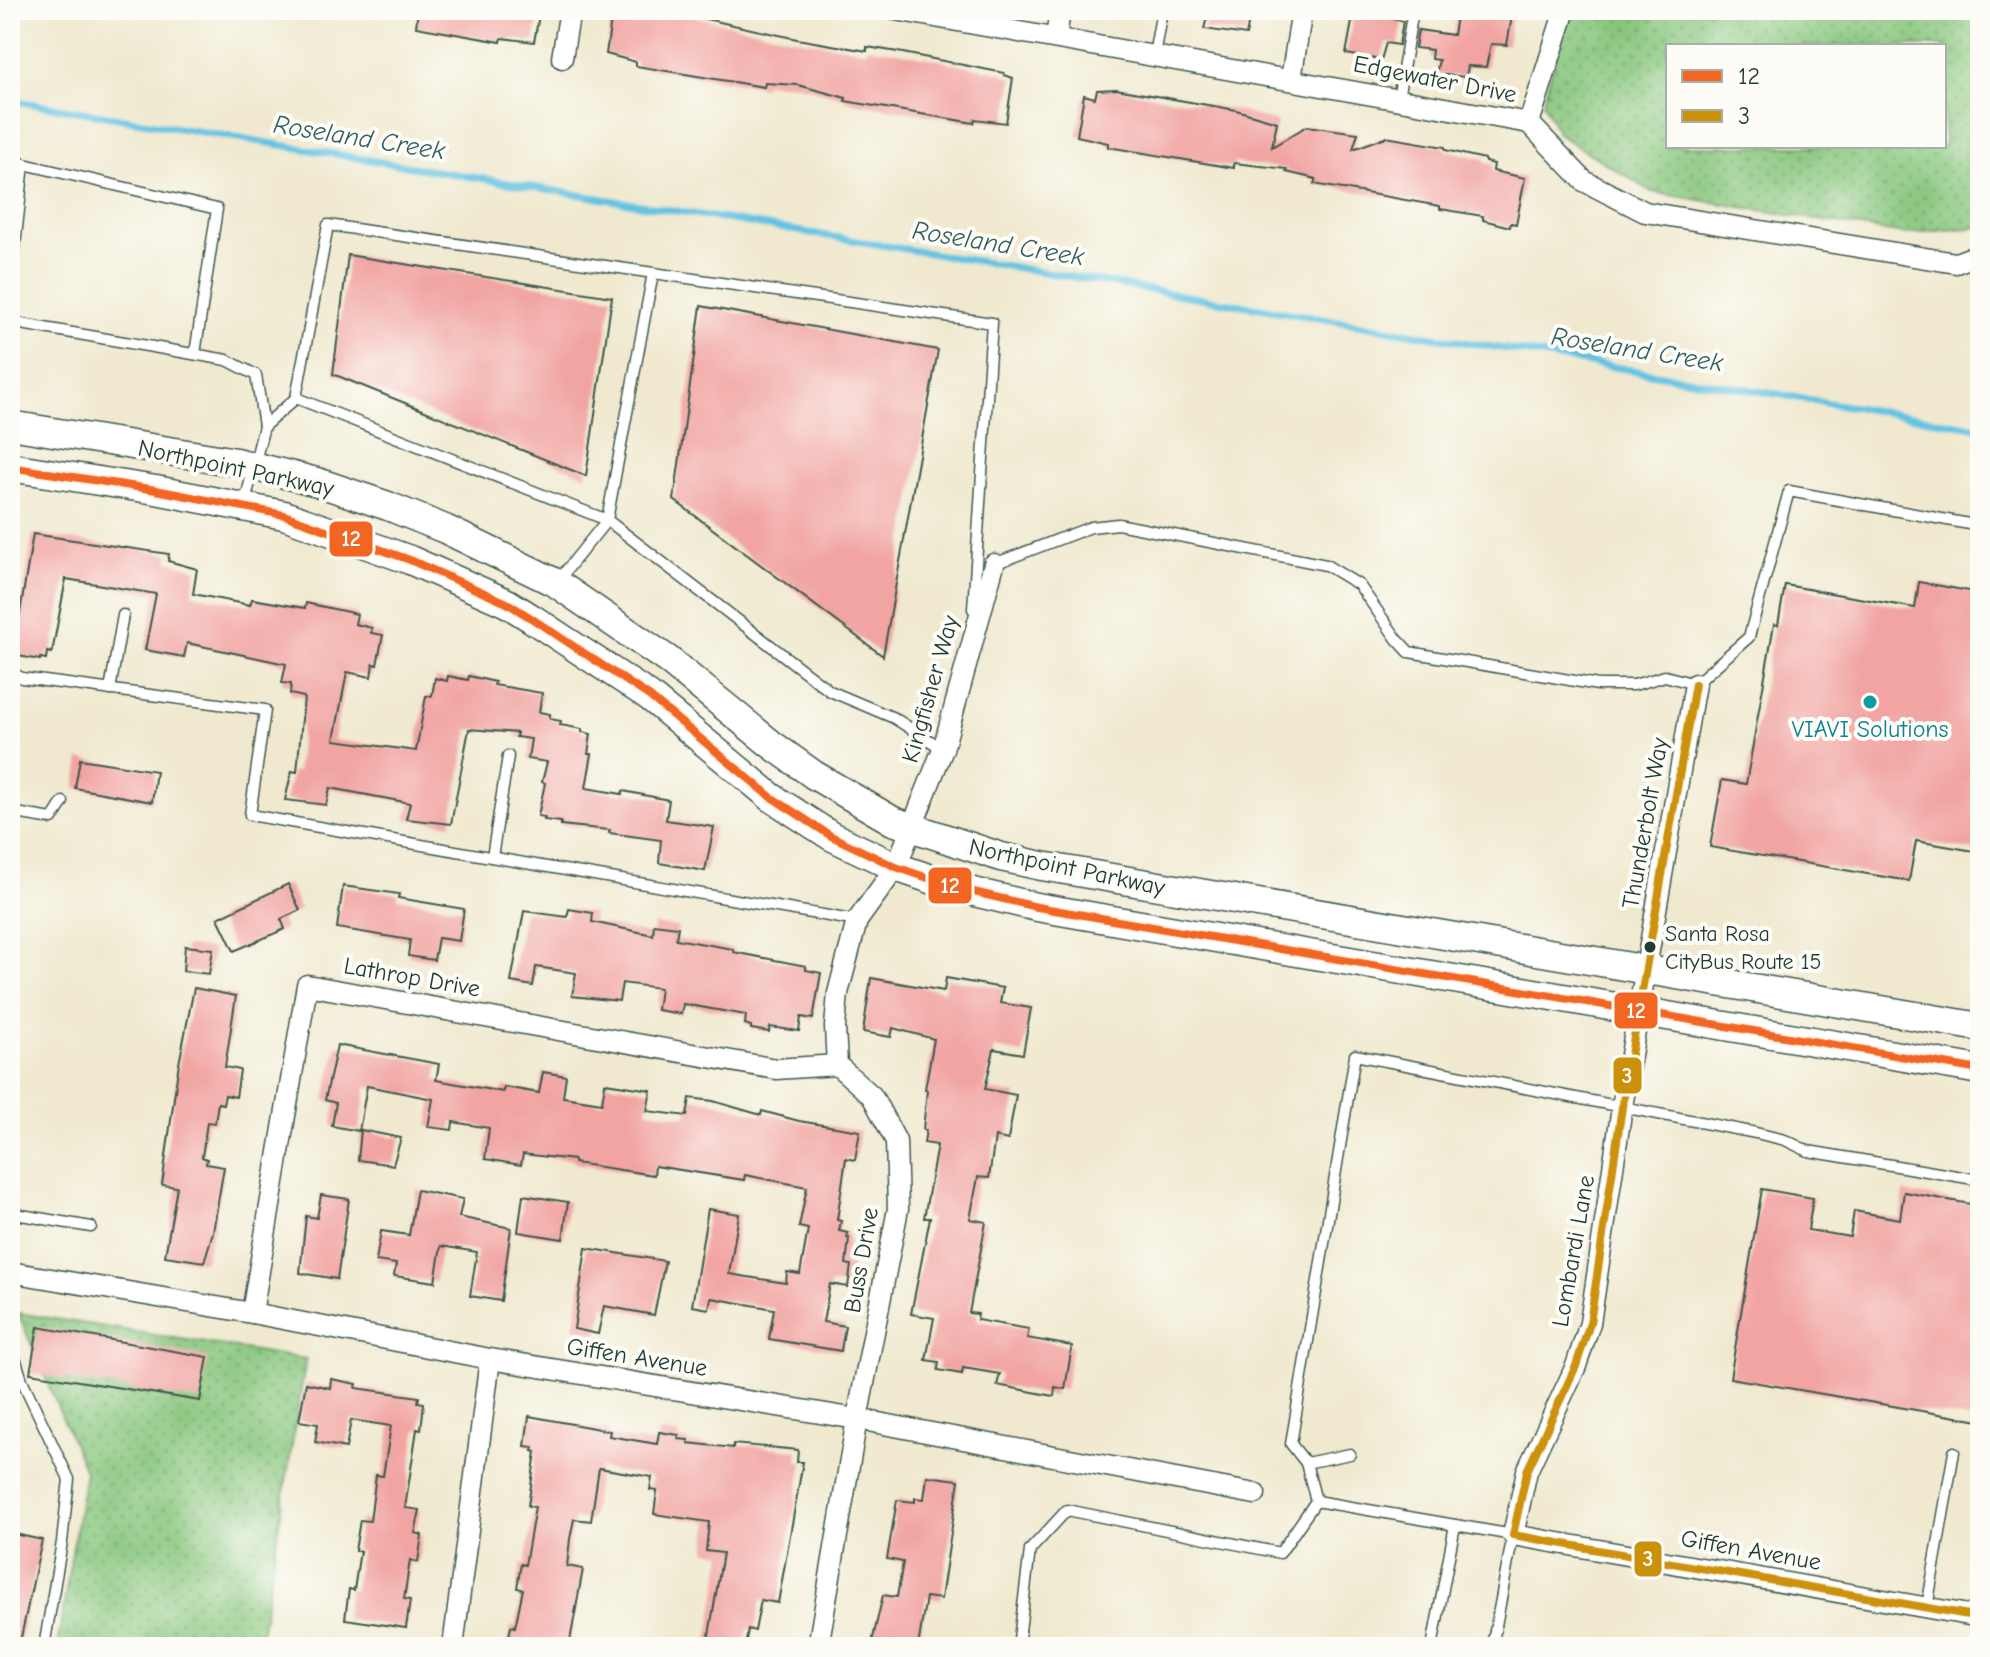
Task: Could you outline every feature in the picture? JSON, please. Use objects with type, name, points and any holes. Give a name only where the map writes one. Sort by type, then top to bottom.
[{"type":"street","points":[[562,58],[570,10]]},
{"type":"street","name":"Edgewater Drive","points":[[896,10],[1529,123],[1584,181],[1645,212],[1956,263],[1980,254]]},
{"type":"street","points":[[1056,38],[1060,10]]},
{"type":"street","points":[[1291,79],[1302,10]]},
{"type":"street","points":[[1529,123],[1565,10]]},
{"type":"street","name":"Northpoint Parkway","points":[[10,425],[253,467],[317,482],[445,529],[556,583],[668,660],[814,775],[893,821],[989,854],[1042,866],[1980,1027]]},
{"type":"street","name":"Northpoint Parkway","points":[[10,467],[284,515],[410,560],[507,603],[649,696],[771,797],[831,836],[896,867],[996,899],[1980,1070]]},
{"type":"street","name":"Kingfisher Way","points":[[896,867],[943,749],[971,637],[994,564]]},
{"type":"street","name":"Thunderbolt Way","points":[[1639,1012],[1695,684]]},
{"type":"street","points":[[837,1065],[835,1027],[838,993],[857,921],[896,867]]},
{"type":"street","name":"Lathrop Drive","points":[[252,1313],[307,985],[776,1069],[837,1065]]},
{"type":"street","name":"Lombardi Lane","points":[[1513,1535],[1527,1471],[1570,1381],[1590,1323],[1639,1012]]},
{"type":"street","name":"Buss Drive","points":[[818,1647],[857,1419],[898,1209],[896,1141],[872,1096],[837,1065]]},
{"type":"street","name":"Giffen Avenue","points":[[12,1272],[252,1313],[490,1359],[857,1419],[1255,1494]]},
{"type":"street","points":[[453,1647],[490,1359]]},
{"type":"street","name":"Giffen Avenue","points":[[1513,1535],[1980,1617]]},
{"type":"lane","points":[[1154,55],[1162,10]]},
{"type":"lane","points":[[1398,99],[1413,10]]},
{"type":"lane","points":[[10,162],[217,209],[195,354]]},
{"type":"lane","points":[[10,291],[24,164]]},
{"type":"lane","points":[[264,426],[296,398],[328,225],[992,323],[971,637]]},
{"type":"lane","points":[[556,583],[607,520],[653,273]]},
{"type":"lane","points":[[10,322],[227,360],[256,375],[264,426],[244,506]]},
{"type":"lane","points":[[296,398],[607,520],[830,691],[894,718],[943,749]]},
{"type":"lane","points":[[994,564],[1091,527],[1118,524],[1326,565],[1359,585],[1409,652],[1598,685],[1634,685],[1665,676],[1695,684],[1749,637],[1789,491],[1980,526]]},
{"type":"lane","points":[[110,690],[123,615]]},
{"type":"lane","points":[[10,672],[22,678],[265,710],[250,815],[857,921]]},
{"type":"lane","points":[[492,857],[508,756]]},
{"type":"lane","points":[[10,812],[52,819],[63,802]]},
{"type":"lane","points":[[1018,1647],[1030,1550],[1067,1510],[1280,1553],[1316,1501],[1306,1463],[1291,1444],[1355,1055],[1756,1133],[1785,1140],[1808,1151],[1980,1180]]},
{"type":"lane","points":[[10,1213],[91,1227]]},
{"type":"lane","points":[[10,1317],[12,1272]]},
{"type":"lane","points":[[10,1342],[22,1380],[69,1479],[44,1647]]},
{"type":"lane","points":[[1927,1607],[1954,1452]]},
{"type":"lane","points":[[1306,1463],[1350,1454]]},
{"type":"lane","points":[[1316,1501],[1513,1535],[1492,1647]]},
{"type":"lane","points":[[1432,1647],[1455,1525]]},
{"type":"green space","points":[[1568,10],[1980,10],[1980,227],[1903,234],[1652,192],[1558,134],[1543,102]]},
{"type":"green space","points":[[18,1313],[306,1359],[259,1647],[57,1647],[85,1471]]},
{"type":"building","points":[[418,10],[540,10],[534,42],[502,38],[501,42],[416,27]]},
{"type":"building","points":[[623,10],[665,10],[797,39],[867,51],[867,47],[898,52],[1004,73],[1013,78],[1006,123],[975,119],[974,123],[845,101],[846,98],[798,85],[765,83],[764,87],[636,66],[636,62],[606,54],[612,13],[622,16]]},
{"type":"building","points":[[1209,10],[1251,10],[1246,35],[1204,29]]},
{"type":"building","points":[[1457,10],[1513,10],[1507,45],[1491,44],[1486,67],[1468,66],[1466,77],[1436,74],[1439,60],[1431,59],[1432,50],[1415,48],[1418,30],[1453,35]]},
{"type":"building","points":[[1354,11],[1403,21],[1399,45],[1386,43],[1381,60],[1346,54]]},
{"type":"building","points":[[1116,89],[1236,110],[1277,122],[1272,147],[1307,126],[1358,133],[1353,149],[1386,137],[1445,147],[1445,150],[1485,159],[1485,162],[1494,164],[1493,171],[1525,178],[1516,224],[1511,223],[1510,227],[1483,220],[1483,216],[1440,209],[1440,206],[1314,184],[1316,179],[1286,172],[1287,169],[1234,163],[1234,168],[1108,147],[1108,143],[1077,136],[1084,95],[1095,98],[1097,90]]},
{"type":"building","points":[[348,255],[612,297],[586,476],[333,374]]},
{"type":"building","points":[[701,306],[938,350],[883,656],[674,500]]},
{"type":"building","points":[[33,534],[169,554],[168,561],[197,569],[193,594],[250,605],[252,599],[305,608],[306,603],[357,614],[355,624],[372,628],[371,633],[383,635],[377,665],[373,664],[371,677],[347,672],[334,740],[416,751],[426,696],[432,696],[435,678],[447,681],[448,676],[468,680],[469,676],[495,682],[494,685],[542,693],[539,712],[550,714],[550,719],[561,721],[560,725],[591,734],[588,754],[592,754],[586,788],[669,800],[666,820],[714,827],[705,871],[659,863],[661,840],[561,825],[561,822],[538,816],[547,762],[528,759],[531,739],[516,737],[517,733],[469,729],[451,824],[406,819],[410,803],[330,788],[326,805],[285,800],[292,771],[297,772],[304,697],[290,694],[291,684],[282,683],[286,664],[187,643],[184,657],[145,650],[156,594],[66,579],[52,653],[47,652],[46,659],[40,660],[13,655]]},
{"type":"building","name":"VIAVI Solutions","points":[[1919,582],[1980,593],[1980,852],[1916,841],[1909,881],[1710,847],[1722,780],[1746,784],[1774,624],[1778,625],[1785,585],[1915,608]]},
{"type":"building","points":[[80,759],[156,771],[152,802],[75,788]]},
{"type":"building","points":[[288,884],[300,910],[281,919],[285,929],[234,951],[218,918]]},
{"type":"building","points":[[343,886],[399,894],[398,898],[464,909],[459,941],[438,938],[434,960],[408,956],[410,940],[337,928]]},
{"type":"building","points":[[569,909],[593,913],[592,922],[653,935],[654,924],[678,927],[676,939],[806,966],[806,970],[821,973],[813,1019],[801,1017],[799,1031],[770,1027],[769,1032],[751,1029],[745,1024],[746,1015],[683,1004],[681,1014],[657,1010],[660,988],[622,983],[619,1001],[572,996],[576,973],[536,967],[533,986],[511,982],[524,911],[567,917]]},
{"type":"building","points":[[185,946],[213,949],[209,974],[183,971]]},
{"type":"building","points":[[871,978],[944,991],[946,978],[1003,988],[1000,1003],[1031,1008],[1023,1054],[994,1049],[985,1089],[1016,1095],[1008,1140],[995,1137],[989,1178],[978,1177],[970,1219],[986,1222],[969,1313],[978,1314],[977,1320],[1029,1329],[1027,1338],[1072,1346],[1065,1389],[1055,1387],[1054,1396],[997,1385],[1000,1374],[963,1368],[962,1374],[938,1370],[939,1362],[926,1360],[934,1318],[911,1314],[930,1218],[924,1218],[937,1145],[924,1143],[926,1130],[923,1130],[925,1089],[934,1039],[893,1028],[891,1037],[863,1032]]},
{"type":"building","points":[[194,988],[236,996],[225,1067],[240,1070],[236,1097],[225,1095],[223,1104],[218,1103],[215,1123],[207,1122],[202,1157],[207,1159],[206,1164],[224,1167],[213,1232],[204,1262],[165,1256],[177,1187],[162,1185],[178,1069]]},
{"type":"building","points":[[337,1045],[439,1064],[436,1080],[503,1092],[504,1087],[539,1093],[543,1072],[566,1076],[563,1097],[602,1103],[605,1083],[651,1090],[647,1111],[687,1116],[690,1098],[713,1101],[761,1115],[762,1111],[860,1131],[855,1160],[846,1158],[837,1220],[841,1221],[839,1231],[848,1233],[849,1238],[846,1264],[851,1265],[848,1287],[830,1284],[823,1322],[845,1326],[841,1351],[769,1339],[774,1309],[711,1298],[709,1309],[692,1306],[708,1209],[739,1214],[729,1274],[786,1283],[787,1272],[800,1274],[808,1229],[799,1227],[807,1187],[745,1175],[744,1180],[655,1166],[654,1175],[523,1154],[521,1165],[485,1159],[489,1128],[453,1122],[452,1130],[428,1127],[433,1099],[367,1086],[359,1131],[332,1126],[336,1103],[325,1100]]},
{"type":"building","points":[[361,1130],[401,1138],[393,1165],[358,1160]]},
{"type":"building","points":[[1762,1189],[1813,1198],[1808,1230],[1850,1237],[1854,1211],[1900,1219],[1904,1192],[1976,1205],[1974,1215],[1980,1216],[1980,1421],[1730,1378]]},
{"type":"building","points":[[417,1190],[463,1199],[459,1217],[511,1228],[501,1301],[470,1296],[477,1252],[441,1246],[435,1282],[394,1276],[396,1264],[376,1261],[381,1231],[409,1235]]},
{"type":"building","points":[[321,1195],[349,1199],[337,1279],[300,1273],[306,1216],[317,1218]]},
{"type":"building","points":[[523,1195],[568,1202],[563,1239],[518,1232]]},
{"type":"building","points":[[586,1248],[665,1261],[654,1315],[604,1306],[598,1334],[574,1329]]},
{"type":"building","points":[[38,1327],[208,1357],[200,1401],[30,1373]]},
{"type":"building","points":[[331,1379],[357,1384],[356,1388],[419,1397],[418,1402],[424,1403],[405,1508],[420,1510],[415,1533],[422,1535],[418,1562],[410,1560],[404,1599],[410,1600],[406,1628],[345,1619],[349,1589],[354,1590],[360,1551],[355,1551],[360,1520],[370,1521],[376,1475],[383,1476],[391,1426],[351,1420],[346,1448],[315,1442],[318,1424],[299,1421],[306,1383],[330,1388]]},
{"type":"building","points":[[529,1416],[610,1431],[609,1436],[657,1444],[659,1432],[679,1435],[678,1439],[688,1440],[688,1443],[798,1450],[797,1462],[803,1462],[778,1603],[761,1600],[755,1631],[748,1629],[745,1647],[707,1647],[723,1553],[706,1551],[709,1522],[654,1514],[657,1491],[650,1490],[652,1477],[599,1468],[591,1521],[574,1519],[570,1539],[567,1566],[583,1569],[569,1647],[507,1647],[523,1589],[517,1588],[521,1564],[525,1565],[535,1507],[528,1506],[536,1452],[533,1451],[534,1447],[525,1446]]},
{"type":"building","points":[[927,1476],[959,1480],[941,1599],[926,1597],[918,1647],[871,1647],[883,1595],[897,1597],[903,1562],[887,1559],[897,1500],[915,1502],[915,1498],[924,1499]]},
{"type":"building","points":[[10,1533],[42,1540],[19,1647],[10,1647]]},
{"type":"waterway","name":"Roseland Creek","points":[[10,100],[1980,428]]},
{"type":"transit line","name":"12","points":[[10,467],[156,490],[284,515],[410,560],[507,603],[649,696],[771,797],[831,836],[896,867],[957,888],[1037,907],[1980,1070]]},
{"type":"transit line","name":"3","points":[[1695,684],[1622,1107],[1590,1323],[1576,1366],[1527,1471],[1513,1535],[1980,1617]]},
{"type":"place","name":"VIAVI Solutions","points":[[1870,702]]},
{"type":"place","name":"Santa Rosa CityBus Route 15","points":[[1650,947]]}]
